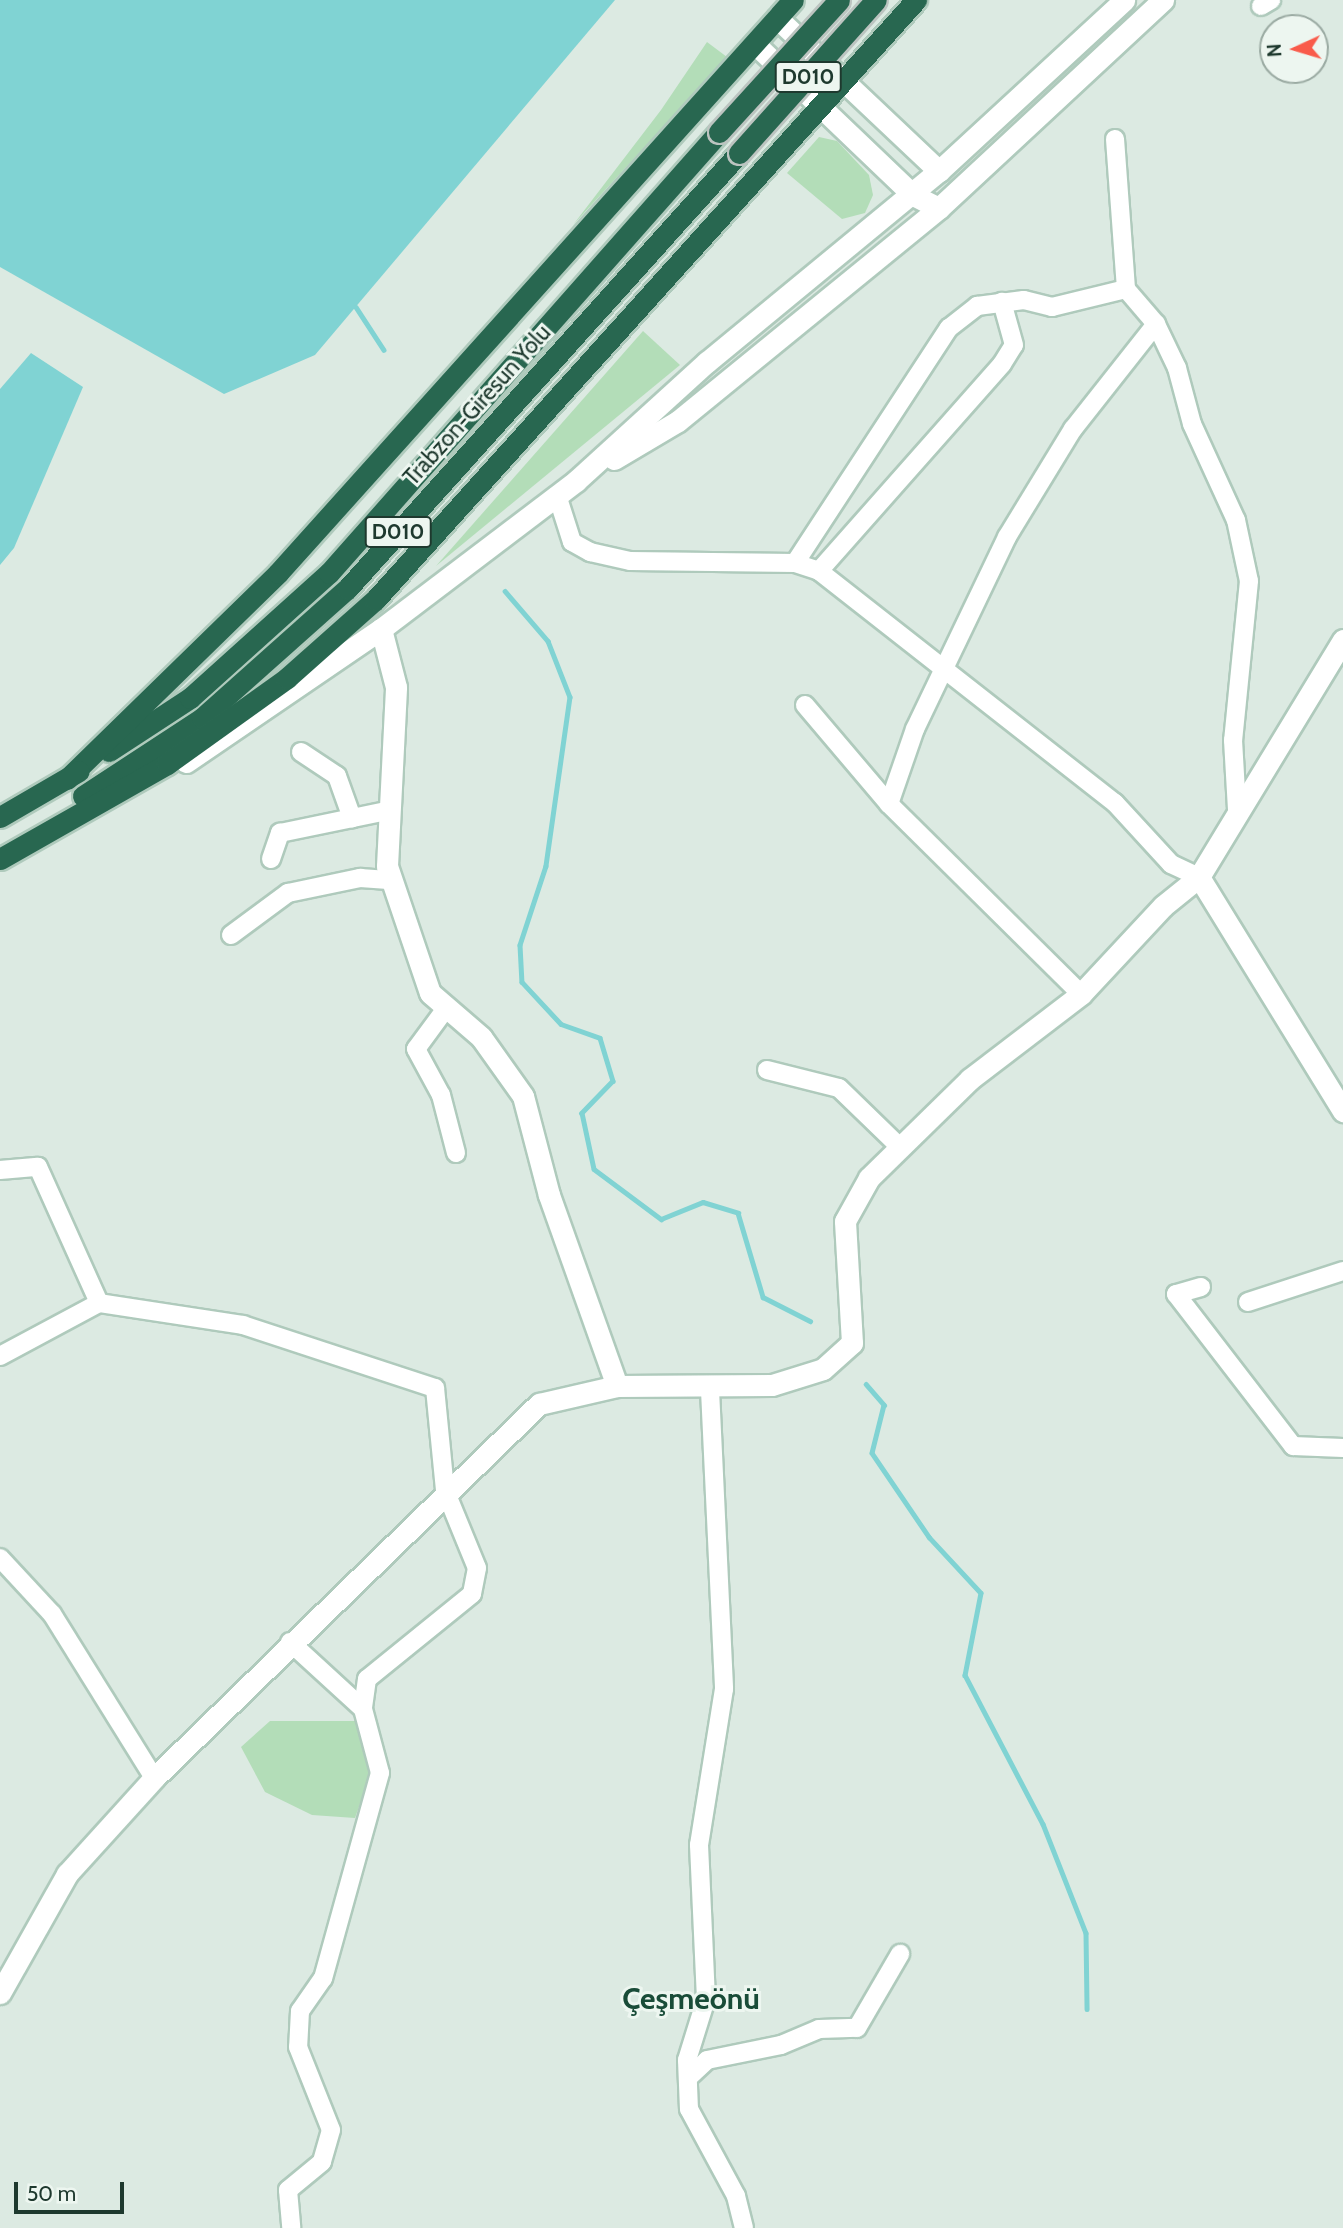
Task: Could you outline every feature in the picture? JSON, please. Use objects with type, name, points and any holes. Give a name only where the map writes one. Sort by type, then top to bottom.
[{"type":"highway","points":[[67,779],[278,573],[793,0]]},
{"type":"highway","name":"Trabzon-Giresun Yolu","points":[[0,817],[67,779],[190,698],[329,573],[839,0]]},
{"type":"highway","name":"Trabzon-Giresun Yolu","points":[[0,845],[201,718],[347,589],[876,0]]},
{"type":"highway","points":[[0,859],[167,764],[287,678],[375,600],[916,0]]},
{"type":"street","points":[[0,865],[163,777],[381,629],[576,481],[707,362],[913,195],[1124,0]]},
{"type":"street","points":[[576,481],[678,421],[939,208],[1163,0]]},
{"type":"street","points":[[777,18],[845,79],[939,172]]},
{"type":"street","points":[[755,44],[821,104],[913,195],[939,208]]},
{"type":"street","points":[[1115,139],[1126,289],[1156,324],[1236,520],[1249,581],[1233,740],[1237,809]]},
{"type":"street","points":[[795,563],[949,328],[976,306],[1002,302],[1052,307],[1126,289]]},
{"type":"street","points":[[820,571],[1002,364],[1014,345],[1002,302]]},
{"type":"street","points":[[889,804],[915,729],[947,670],[1036,488],[1156,324]]},
{"type":"street","points":[[557,495],[572,542],[590,552],[630,561],[795,563],[820,571],[947,670],[1115,803],[1171,864],[1199,877],[1343,1111]]},
{"type":"street","points":[[381,629],[396,687],[387,866],[430,992],[481,1037],[523,1096],[549,1195],[617,1386]]},
{"type":"street","points":[[0,1993],[7,1965],[67,1874],[154,1779],[290,1642],[445,1490],[539,1404],[617,1386],[710,1390],[772,1385],[823,1368],[852,1343],[845,1221],[869,1178],[970,1079],[1082,994],[1163,906],[1199,877],[1237,809],[1343,639]]},
{"type":"street","points":[[805,705],[889,804],[1082,994]]},
{"type":"street","points":[[301,752],[337,776],[352,818]]},
{"type":"street","points":[[271,859],[280,833],[391,810]]},
{"type":"street","points":[[231,935],[288,894],[360,878],[392,880]]},
{"type":"street","points":[[447,1007],[416,1049],[441,1095],[456,1153]]},
{"type":"street","points":[[767,1070],[839,1088],[901,1149]]},
{"type":"street","points":[[0,1170],[38,1167],[99,1303]]},
{"type":"street","points":[[1248,1302],[1343,1270]]},
{"type":"street","points":[[1201,1287],[1176,1294],[1293,1446],[1343,1448]]},
{"type":"street","points":[[0,1356],[99,1303],[243,1325],[435,1388],[445,1490],[477,1568],[472,1594],[367,1679],[363,1709],[380,1773],[323,1978],[300,2011],[298,2047],[331,2130],[321,2162],[288,2190],[291,2228]]},
{"type":"street","points":[[710,1390],[724,1689],[699,1845],[706,1999],[688,2078],[689,2109],[736,2196],[744,2228]]},
{"type":"street","points":[[0,1558],[52,1614],[154,1779]]},
{"type":"street","points":[[290,1642],[363,1709]]},
{"type":"street","points":[[688,2078],[707,2060],[781,2045],[819,2029],[857,2028],[900,1954]]},
{"type":"green space","points":[[707,42],[727,57],[573,225],[661,110]]},
{"type":"green space","points":[[819,137],[837,141],[869,175],[873,195],[865,213],[842,219],[787,173]]},
{"type":"green space","points":[[643,331],[680,365],[436,566]]},
{"type":"green space","points":[[270,1721],[357,1721],[371,1773],[355,1818],[312,1815],[265,1792],[241,1747]]},
{"type":"water","points":[[0,0],[615,0],[315,355],[224,394],[0,267]]},
{"type":"water","points":[[31,353],[83,387],[14,548],[0,565],[0,389]]},
{"type":"waterway","points":[[356,307],[384,350]]},
{"type":"waterway","points":[[505,591],[548,641],[570,697],[546,866],[520,945],[522,982],[561,1024],[600,1038],[613,1081],[582,1113],[594,1169],[661,1219],[703,1202],[738,1213],[763,1297],[810,1321]]},
{"type":"waterway","points":[[866,1384],[884,1405],[872,1453],[929,1537],[981,1593],[965,1675],[1043,1824],[1086,1933],[1087,2009]]},
{"type":"district","name":"Çeşmeönü","points":[[691,1999]]}]
